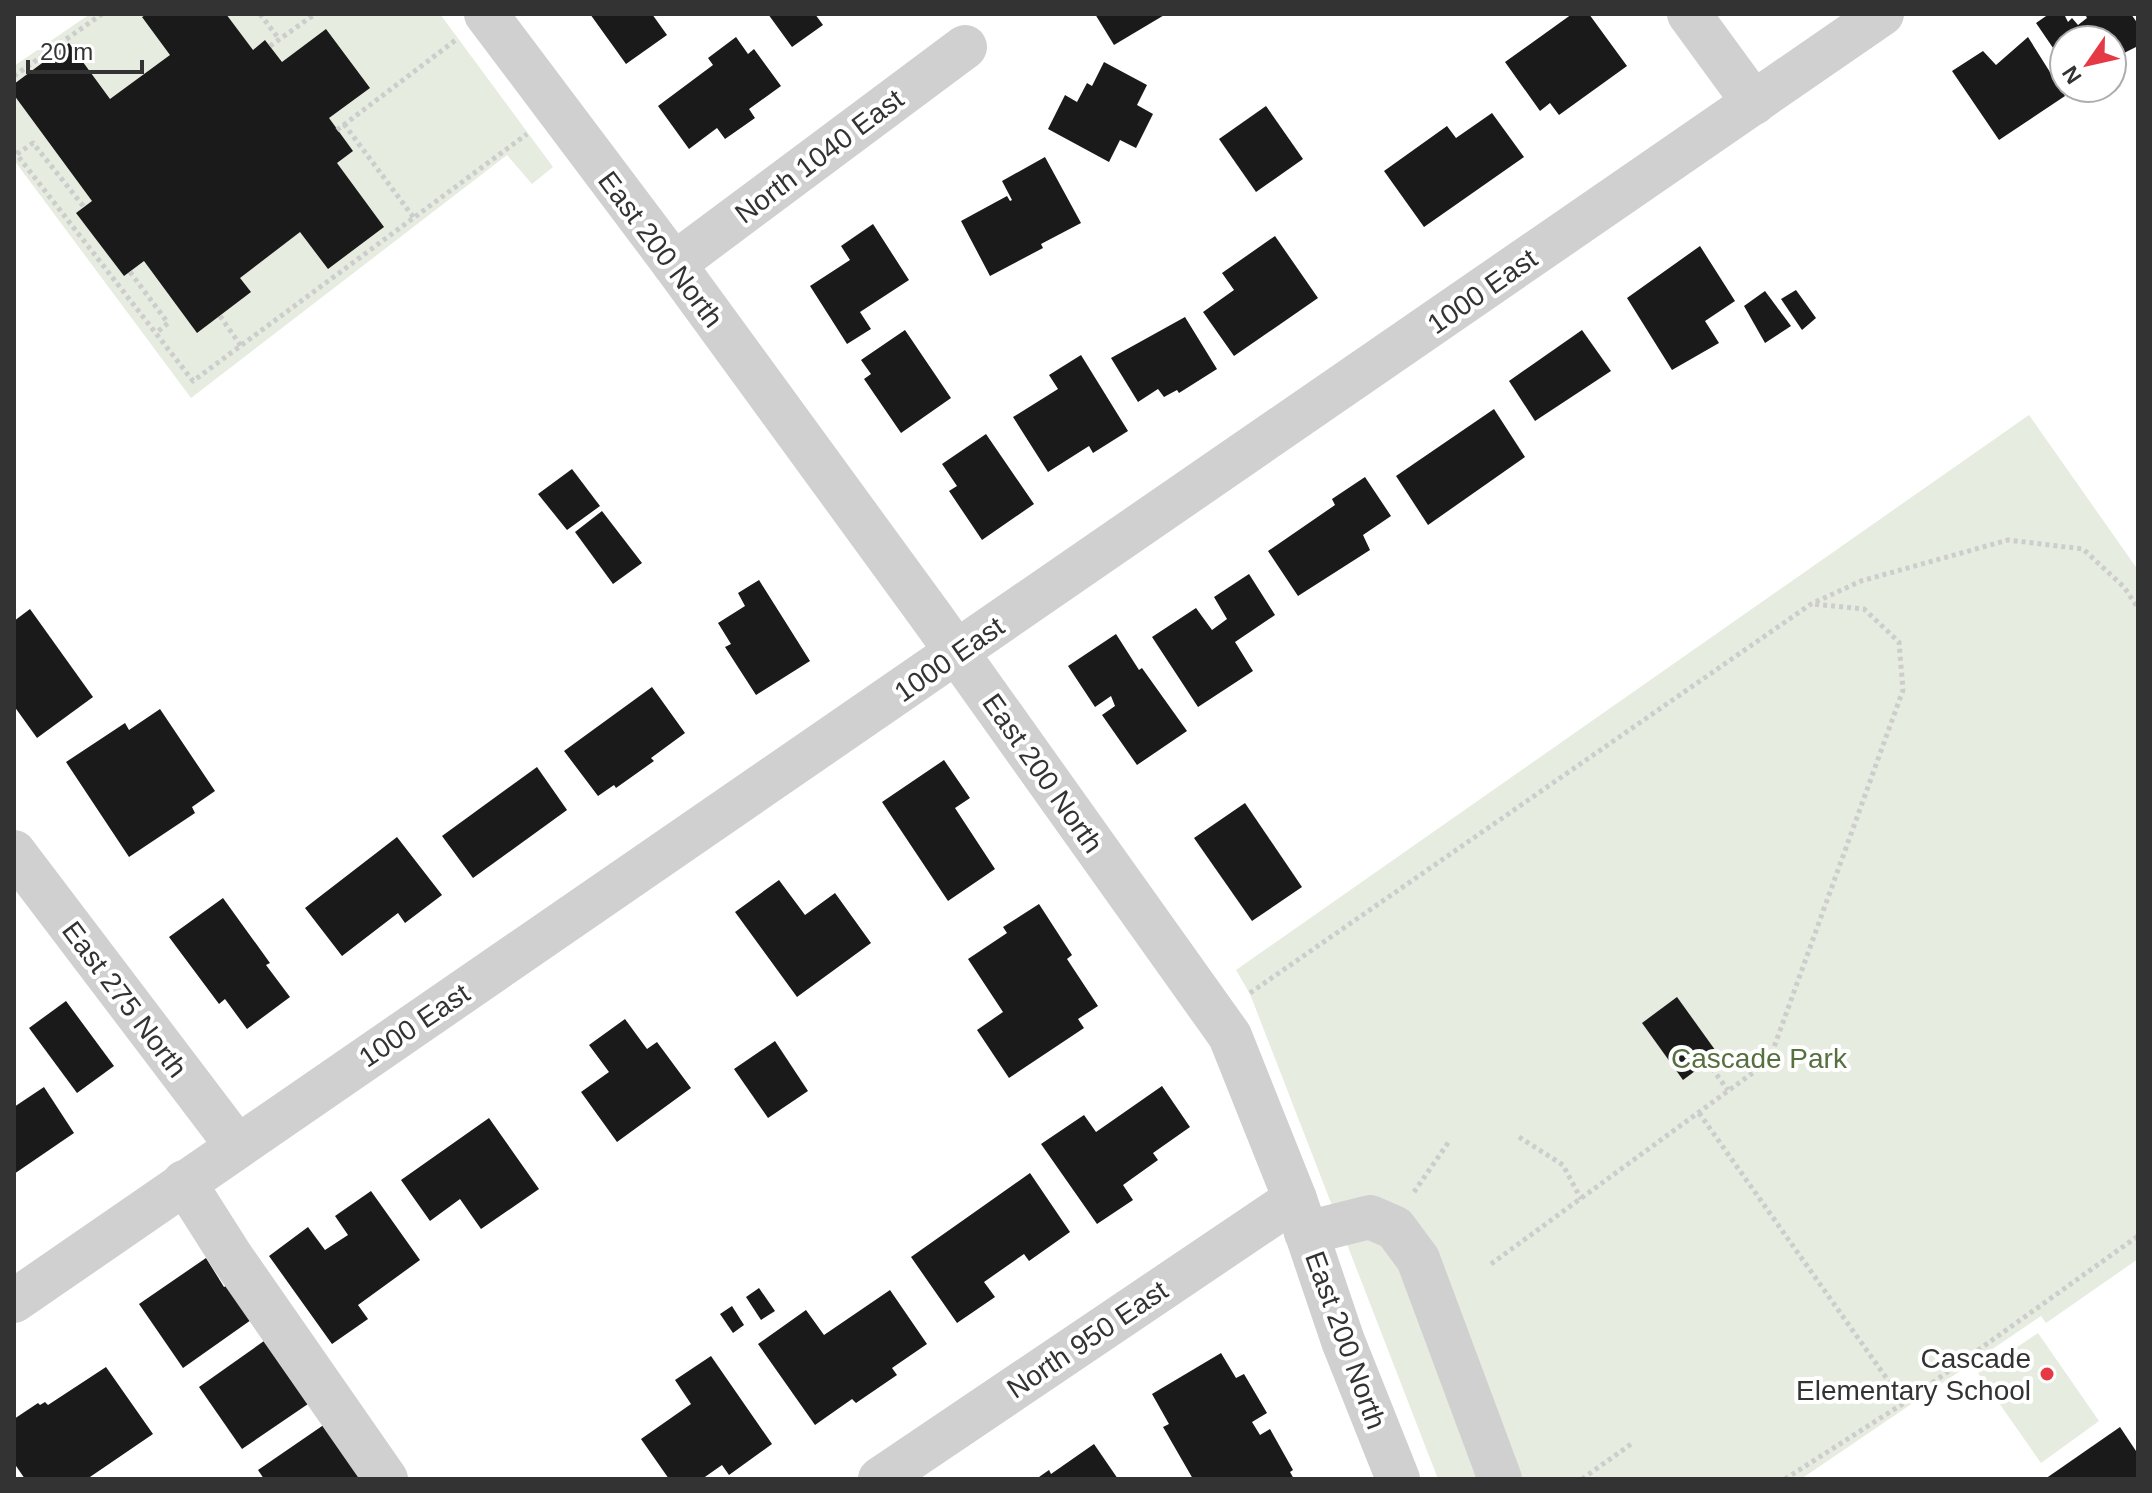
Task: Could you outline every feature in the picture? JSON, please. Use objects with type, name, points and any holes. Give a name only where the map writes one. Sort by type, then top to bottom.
[{"type":"street","points":[[1689,14],[1754,103]]},
{"type":"street","name":"1000 East","points":[[14,1301],[1882,14]]},
{"type":"street","name":"East 200 North","points":[[472,26],[674,264],[1230,1036],[1300,1216],[1343,1341],[1398,1479]]},
{"type":"street","name":"North 1040 East","points":[[674,264],[965,47]]},
{"type":"street","name":"East 275 North","points":[[14,852],[237,1146]]},
{"type":"street","points":[[184,1182],[231,1256],[386,1479]]},
{"type":"street","name":"North 950 East","points":[[880,1479],[1300,1216],[1370,1217],[1395,1228],[1418,1259],[1500,1479]]},
{"type":"path","points":[[14,76],[102,14]]},
{"type":"path","points":[[260,14],[279,39]]},
{"type":"path","points":[[270,46],[315,14]]},
{"type":"path","points":[[337,130],[472,26]]},
{"type":"path","points":[[344,124],[414,218]]},
{"type":"path","points":[[84,207],[33,143],[16,152],[193,381],[528,134]]},
{"type":"path","points":[[130,272],[168,323],[156,333]]},
{"type":"path","points":[[220,316],[241,346]]},
{"type":"path","points":[[1250,993],[1811,604],[1861,581],[2008,540],[2083,549],[2124,587],[2138,608]]},
{"type":"path","points":[[1491,1264],[1769,1061],[1903,690],[1899,642],[1864,609],[1811,604]]},
{"type":"path","points":[[1707,1062],[1728,1090]]},
{"type":"path","points":[[1699,1113],[1904,1403]]},
{"type":"path","points":[[1519,1137],[1563,1165],[1581,1199]]},
{"type":"path","points":[[1414,1192],[1450,1140]]},
{"type":"path","points":[[1785,1479],[1904,1403],[2138,1236]]},
{"type":"path","points":[[1582,1479],[1634,1442]]},
{"type":"green space","points":[[90,14],[440,14],[553,167],[532,184],[507,155],[191,398],[14,160],[14,66]]},
{"type":"green space","name":"Cascade Park","points":[[2029,415],[2138,570],[2138,1259],[2046,1323],[2041,1316],[1801,1479],[1438,1479],[1250,994],[1236,970]]},
{"type":"green space","points":[[2038,1333],[2099,1421],[2041,1463],[1978,1373]]},
{"type":"building","points":[[147,14],[226,14],[253,50],[265,40],[282,62],[326,29],[370,88],[329,118],[353,151],[337,163],[384,227],[328,269],[300,232],[240,278],[251,292],[197,333],[144,261],[124,276],[76,213],[92,201],[14,95],[14,84],[69,43],[110,99],[170,55],[142,17]]},
{"type":"building","points":[[590,14],[652,14],[667,35],[626,64]]},
{"type":"building","points":[[768,14],[815,14],[823,25],[792,47]]},
{"type":"building","points":[[1095,14],[1166,14],[1114,45]]},
{"type":"building","points":[[1572,14],[1589,14],[1627,66],[1559,115],[1550,103],[1540,111],[1505,62]]},
{"type":"building","points":[[2049,14],[2064,14],[2068,22],[2072,18],[2077,24],[2048,24],[2048,41],[2036,23]]},
{"type":"building","points":[[2085,14],[2131,14],[2138,24],[2138,46],[2128,51],[2128,24],[2079,24],[2087,18]]},
{"type":"building","points":[[736,37],[748,54],[754,49],[781,86],[749,109],[755,118],[725,139],[717,128],[689,149],[658,106],[713,65],[708,58]]},
{"type":"building","points":[[2028,37],[2048,69],[2048,104],[2053,104],[1999,140],[1952,71],[1983,51],[1996,65]]},
{"type":"building","points":[[1104,62],[1147,85],[1137,105],[1153,114],[1136,148],[1120,140],[1109,162],[1048,129],[1065,95],[1077,102],[1087,83],[1092,86]]},
{"type":"building","points":[[1266,106],[1303,159],[1256,192],[1219,139]]},
{"type":"building","points":[[1492,113],[1524,157],[1424,227],[1384,171],[1447,126],[1456,138]]},
{"type":"building","points":[[1045,157],[1081,223],[1041,244],[1043,248],[990,276],[961,221],[1007,196],[1012,200],[1002,181]]},
{"type":"building","points":[[873,224],[909,280],[860,312],[871,329],[847,344],[810,286],[850,260],[841,246]]},
{"type":"building","points":[[1275,236],[1318,298],[1234,356],[1203,312],[1234,290],[1222,273]]},
{"type":"building","points":[[1700,246],[1735,301],[1705,321],[1719,343],[1672,370],[1627,298]]},
{"type":"building","points":[[1796,290],[1816,318],[1802,330],[1781,299]]},
{"type":"building","points":[[1765,291],[1791,326],[1765,343],[1744,306]]},
{"type":"building","points":[[1185,317],[1217,369],[1179,393],[1177,390],[1164,397],[1158,389],[1138,402],[1111,358]]},
{"type":"building","points":[[905,330],[951,398],[901,433],[864,379],[871,374],[861,360]]},
{"type":"building","points":[[1582,330],[1611,371],[1535,421],[1509,381]]},
{"type":"building","points":[[1081,355],[1128,431],[1093,453],[1089,446],[1048,472],[1013,417],[1058,389],[1049,375]]},
{"type":"building","points":[[1494,409],[1525,457],[1428,525],[1396,476]]},
{"type":"building","points":[[986,434],[1034,504],[982,540],[949,491],[957,486],[942,464]]},
{"type":"building","points":[[572,469],[600,506],[567,530],[538,494]]},
{"type":"building","points":[[1365,477],[1391,516],[1363,535],[1370,550],[1298,596],[1268,551],[1335,505],[1332,499]]},
{"type":"building","points":[[602,511],[642,563],[613,584],[575,532]]},
{"type":"building","points":[[1249,574],[1275,615],[1235,642],[1253,671],[1198,707],[1152,637],[1196,608],[1212,630],[1227,619],[1214,597]]},
{"type":"building","points":[[759,580],[810,661],[756,695],[725,647],[731,644],[718,623],[745,606],[738,593]]},
{"type":"building","points":[[30,609],[93,697],[37,738],[14,706],[14,621]]},
{"type":"building","points":[[1116,634],[1139,670],[1142,668],[1187,731],[1137,765],[1102,715],[1115,706],[1111,696],[1095,707],[1068,666]]},
{"type":"building","points":[[652,687],[685,733],[651,758],[654,761],[616,788],[614,785],[598,796],[564,751]]},
{"type":"building","points":[[160,709],[215,791],[192,807],[195,813],[129,857],[66,762],[125,723],[129,730]]},
{"type":"building","points":[[944,760],[970,798],[955,808],[995,869],[948,901],[882,802]]},
{"type":"building","points":[[537,767],[567,810],[473,878],[442,836]]},
{"type":"building","points":[[1245,803],[1302,887],[1252,921],[1194,838]]},
{"type":"building","points":[[397,837],[442,895],[405,923],[398,913],[342,956],[305,908]]},
{"type":"building","points":[[779,880],[805,915],[835,893],[871,943],[797,997],[735,912]]},
{"type":"building","points":[[223,898],[270,963],[266,965],[290,997],[247,1029],[225,999],[219,1004],[169,937]]},
{"type":"building","points":[[1039,904],[1072,955],[1067,959],[1098,1006],[1078,1019],[1084,1028],[1009,1078],[977,1030],[1003,1012],[968,959],[1007,933],[1003,927]]},
{"type":"building","points":[[1677,997],[1718,1054],[1683,1080],[1642,1023]]},
{"type":"building","points":[[66,1001],[114,1066],[77,1093],[29,1028]]},
{"type":"building","points":[[625,1019],[647,1049],[657,1042],[691,1088],[617,1142],[581,1092],[609,1072],[589,1045]]},
{"type":"building","points":[[775,1041],[808,1091],[768,1118],[734,1069]]},
{"type":"building","points":[[1162,1086],[1190,1127],[1153,1153],[1158,1160],[1123,1185],[1133,1200],[1097,1224],[1041,1144],[1084,1115],[1096,1132]]},
{"type":"building","points":[[44,1087],[74,1133],[14,1174],[14,1107]]},
{"type":"building","points":[[489,1118],[539,1189],[481,1229],[460,1199],[430,1221],[401,1180]]},
{"type":"building","points":[[1030,1173],[1070,1232],[1029,1261],[1024,1254],[984,1282],[995,1297],[957,1323],[911,1257]]},
{"type":"building","points":[[371,1191],[420,1260],[358,1305],[368,1319],[332,1344],[269,1256],[308,1227],[325,1250],[348,1235],[335,1216]]},
{"type":"building","points":[[206,1258],[224,1287],[228,1285],[251,1320],[183,1368],[139,1304]]},
{"type":"building","points":[[759,1288],[775,1311],[761,1320],[746,1297]]},
{"type":"building","points":[[890,1290],[927,1344],[892,1368],[897,1375],[856,1403],[852,1399],[815,1425],[758,1344],[806,1310],[824,1335]]},
{"type":"building","points":[[732,1306],[744,1325],[733,1333],[720,1314]]},
{"type":"building","points":[[264,1341],[308,1404],[242,1449],[199,1387]]},
{"type":"building","points":[[1221,1353],[1236,1378],[1244,1374],[1267,1413],[1252,1422],[1260,1435],[1270,1429],[1293,1470],[1290,1472],[1294,1479],[1193,1479],[1163,1427],[1169,1424],[1152,1394]]},
{"type":"building","points":[[711,1356],[772,1444],[729,1475],[722,1465],[702,1479],[669,1479],[641,1439],[691,1404],[675,1380]]},
{"type":"building","points":[[106,1367],[153,1434],[87,1479],[25,1479],[14,1463],[14,1419],[38,1403],[48,1405]]},
{"type":"building","points":[[325,1424],[362,1479],[264,1479],[258,1470]]},
{"type":"building","name":"Cascade Elementary School","points":[[2120,1427],[2138,1454],[2138,1479],[2045,1479]]},
{"type":"building","points":[[1094,1444],[1118,1479],[1039,1477],[1049,1470],[1051,1474]]},
{"type":"place","name":"Cascade Elementary School","points":[[2047,1374]]}]
